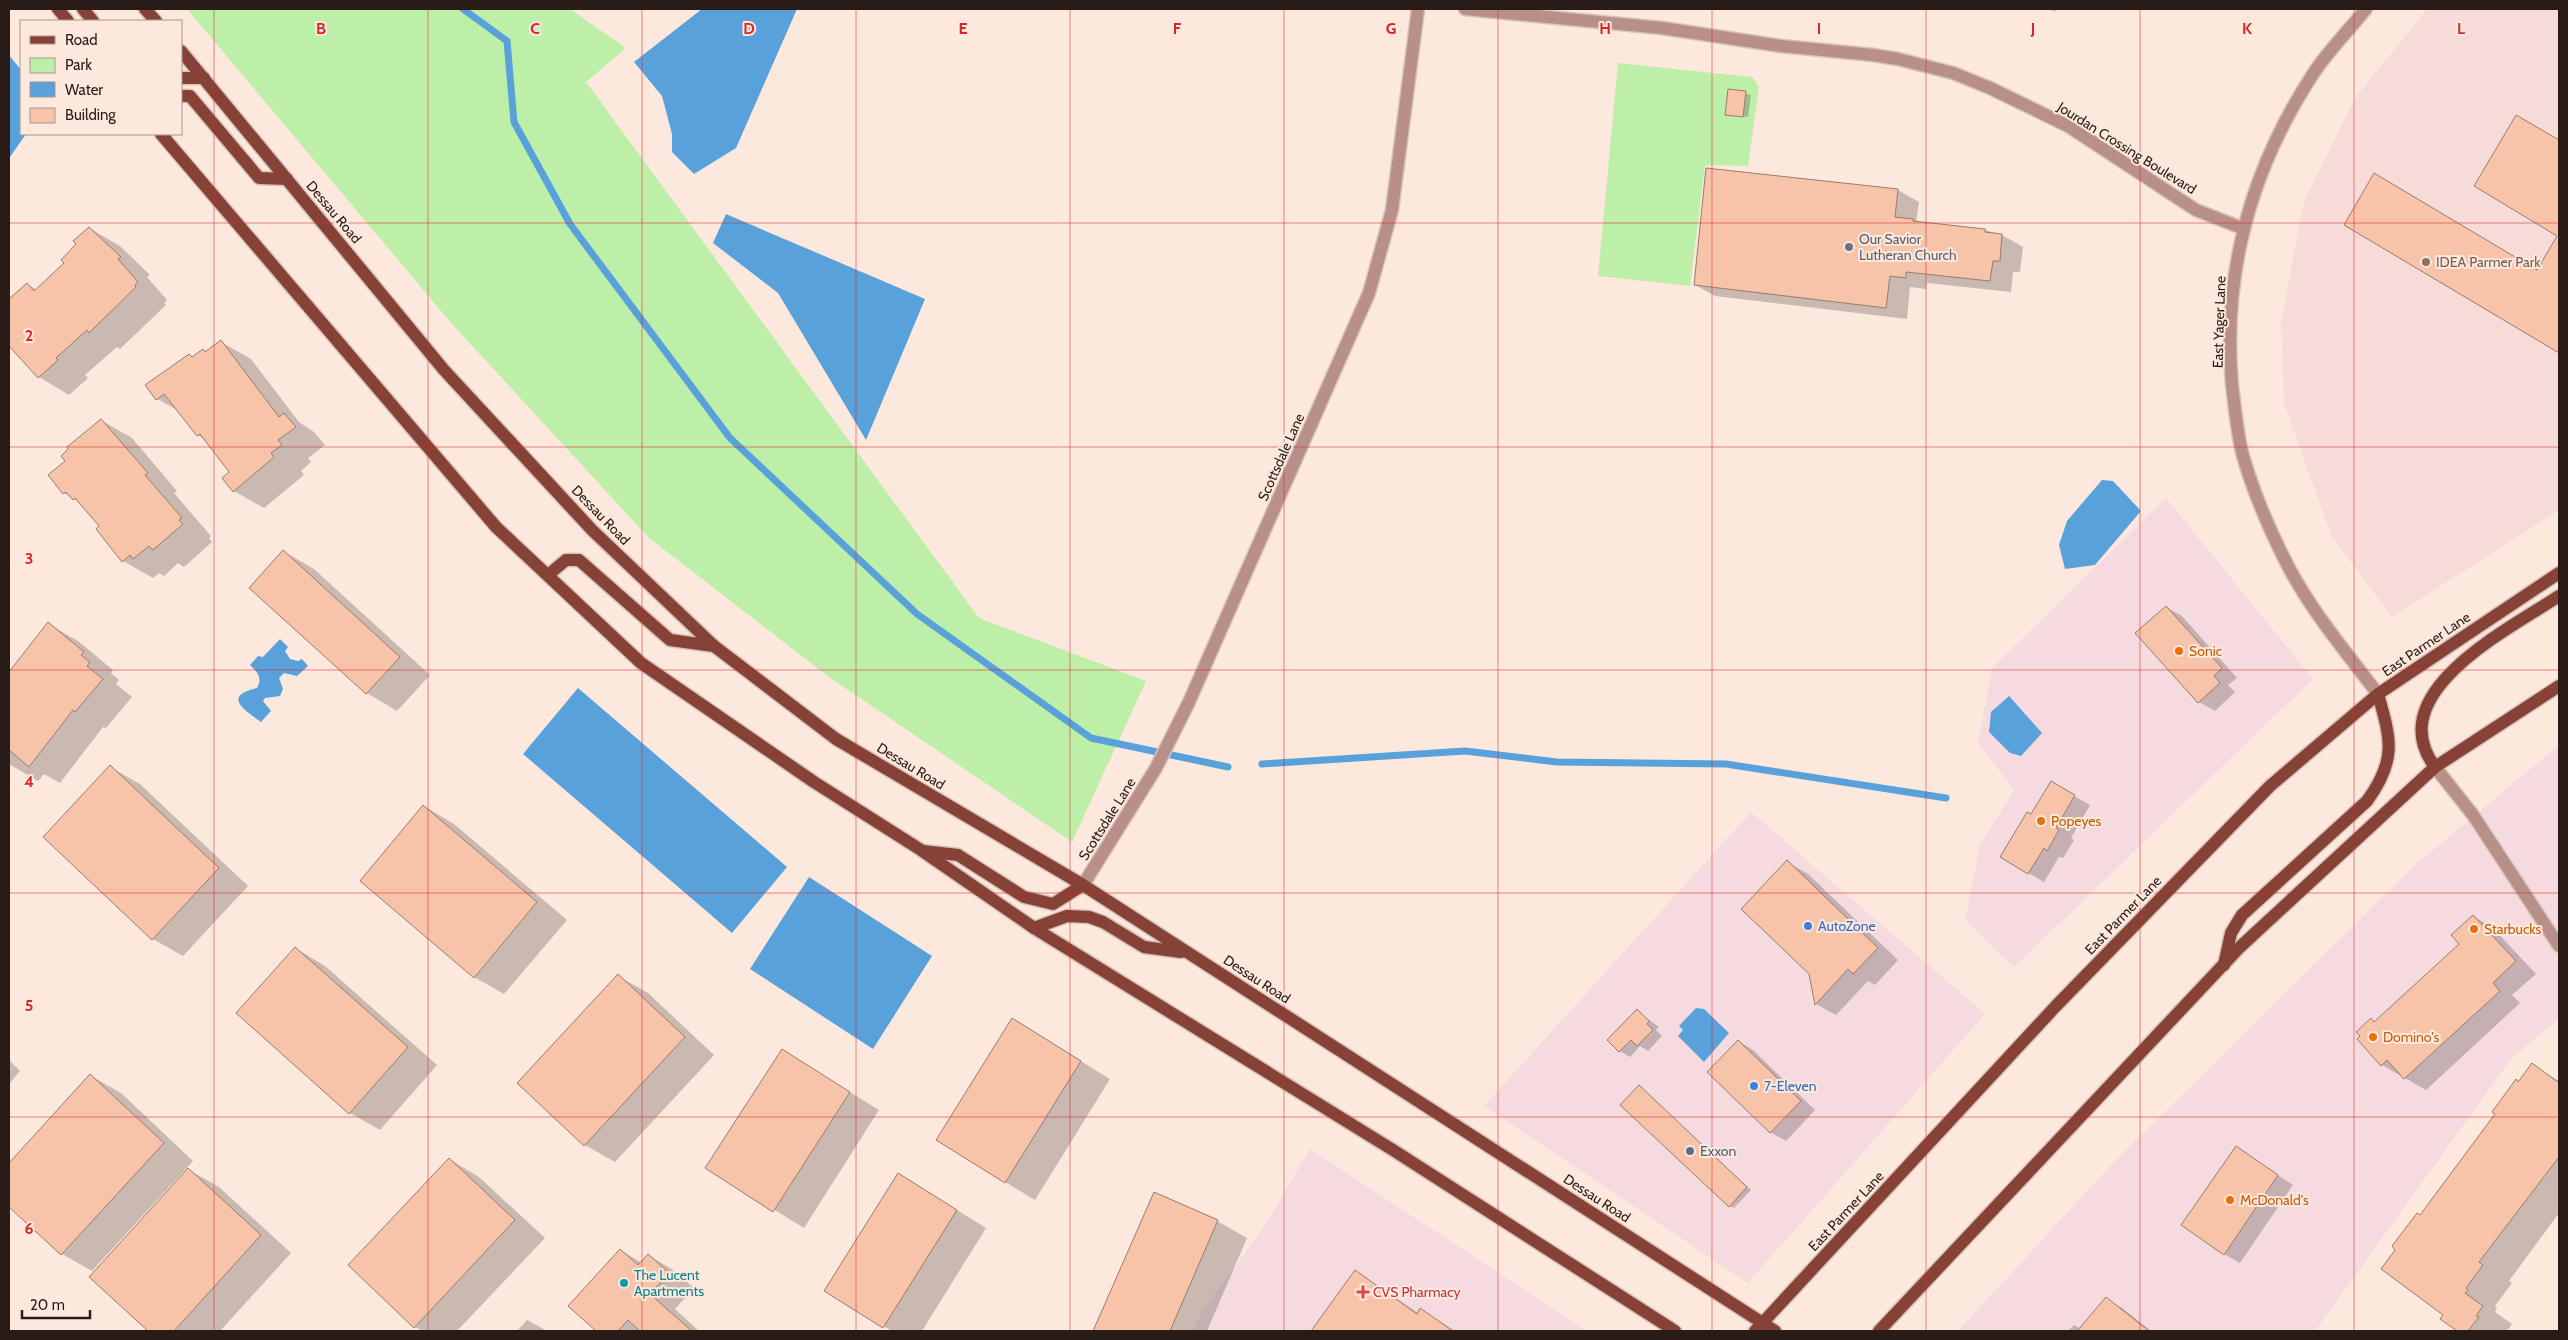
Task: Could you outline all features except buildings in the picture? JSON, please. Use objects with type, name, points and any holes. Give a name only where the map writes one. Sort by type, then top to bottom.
[{"type":"main road","points":[[58,9],[67,20]]},
{"type":"main road","points":[[83,9],[92,20]]},
{"type":"main road","points":[[145,9],[155,20]]},
{"type":"main road","name":"Dessau Road","points":[[182,52],[444,370],[592,530],[714,646],[836,739],[1083,885],[1759,1327],[1775,1331]]},
{"type":"main road","points":[[182,78],[204,78]]},
{"type":"main road","points":[[182,96],[190,96],[259,178],[287,179]]},
{"type":"main road","points":[[163,135],[496,527],[641,663],[814,782],[921,850],[1034,928],[1393,1150],[1675,1331]]},
{"type":"main road","points":[[548,575],[566,560],[579,560],[670,640],[714,646]]},
{"type":"main road","name":"East Parmer Lane","points":[[1759,1327],[2055,1007],[2263,793],[2378,694],[2559,573]]},
{"type":"main road","points":[[2435,767],[2425,754],[2421,738],[2423,718],[2430,697],[2444,678],[2461,662],[2559,596]]},
{"type":"main road","points":[[1879,1331],[2224,965],[2435,767],[2559,686]]},
{"type":"main road","points":[[2224,965],[2231,933],[2242,915],[2367,801],[2381,782],[2390,741],[2378,694]]},
{"type":"main road","points":[[921,850],[958,855],[1024,897],[1052,904],[1083,885]]},
{"type":"main road","points":[[1034,928],[1067,916],[1089,917],[1103,922],[1144,947],[1190,954]]},
{"type":"street","name":"Scottsdale Lane","points":[[1083,885],[1156,768],[1189,702],[1369,293],[1392,210],[1418,9]]},
{"type":"street","name":"Jourdan Crossing Boulevard","points":[[1465,9],[1662,28],[1782,46],[1881,56],[1953,73],[1990,88],[2068,126],[2196,210],[2242,228]]},
{"type":"street","name":"East Yager Lane","points":[[2366,9],[2314,72],[2271,147],[2242,228],[2233,288],[2230,352],[2234,403],[2243,456],[2268,527],[2289,568],[2314,608],[2378,694]]},
{"type":"street","points":[[2435,767],[2473,815],[2559,946]]},
{"type":"shaded area","name":"IDEA Parmer Park","points":[[2427,9],[2559,9],[2559,510],[2392,617],[2332,537],[2284,404],[2281,322],[2304,202],[2355,98]]},
{"type":"shaded area","points":[[2166,498],[2313,679],[2014,967],[1965,920],[1980,845],[2014,790],[1978,743],[1992,668]]},
{"type":"shaded area","points":[[2559,745],[2559,1018],[2511,1059],[2315,1331],[1958,1331],[2114,1162],[2415,865]]},
{"type":"shaded area","points":[[1751,812],[1985,1014],[1748,1283],[1484,1106]]},
{"type":"shaded area","points":[[1310,1149],[1587,1331],[1193,1331],[1204,1309],[1265,1225]]},
{"type":"green space","points":[[187,9],[570,9],[626,48],[586,82],[979,618],[1146,681],[1072,842],[829,677],[649,538],[452,324]]},
{"type":"green space","points":[[1618,63],[1752,77],[1759,87],[1748,166],[1705,165],[1690,286],[1598,276]]},
{"type":"water","points":[[702,9],[797,9],[736,148],[694,174],[672,152],[672,134],[662,96],[634,62]]},
{"type":"water","points":[[9,55],[20,69],[20,135],[25,135],[10,157]]},
{"type":"water","points":[[726,214],[925,299],[866,440],[778,293],[713,243]]},
{"type":"water","points":[[2102,480],[2113,481],[2141,511],[2095,565],[2065,569],[2059,545],[2067,521]]},
{"type":"water","points":[[280,639],[288,647],[285,651],[290,659],[298,661],[302,659],[308,666],[297,676],[284,673],[279,678],[283,689],[280,696],[265,698],[263,701],[271,711],[261,722],[239,704],[238,699],[246,691],[257,688],[259,684],[258,675],[250,665],[258,656],[263,657]]},
{"type":"water","points":[[578,688],[787,867],[732,933],[523,754]]},
{"type":"water","points":[[2009,696],[2042,733],[2021,756],[2010,753],[1989,732],[1991,712]]},
{"type":"water","points":[[809,877],[932,956],[873,1049],[750,969]]},
{"type":"water","points":[[1696,1008],[1704,1009],[1729,1033],[1704,1062],[1678,1036],[1683,1030],[1679,1026]]},
{"type":"waterway","points":[[463,9],[507,41],[514,122],[570,224],[730,438],[917,614],[1091,738],[1228,767]]},
{"type":"waterway","points":[[1262,764],[1465,751],[1557,762],[1726,764],[1946,798]]},
{"type":"place","name":"Our Savior Lutheran Church","points":[[1849,247]]},
{"type":"place","name":"IDEA Parmer Park","points":[[2426,262]]},
{"type":"place","name":"Sonic","points":[[2179,651]]},
{"type":"place","name":"Popeyes","points":[[2041,821]]},
{"type":"place","name":"AutoZone","points":[[1808,926]]},
{"type":"place","name":"Starbucks","points":[[2474,929]]},
{"type":"place","name":"Domino's","points":[[2373,1037]]},
{"type":"place","name":"7-Eleven","points":[[1754,1086]]},
{"type":"place","name":"Exxon","points":[[1690,1151]]},
{"type":"place","name":"McDonald's","points":[[2230,1200]]},
{"type":"place","name":"The Lucent Apartments","points":[[624,1283]]},
{"type":"place","name":"CVS Pharmacy","points":[[1363,1292]]}]
